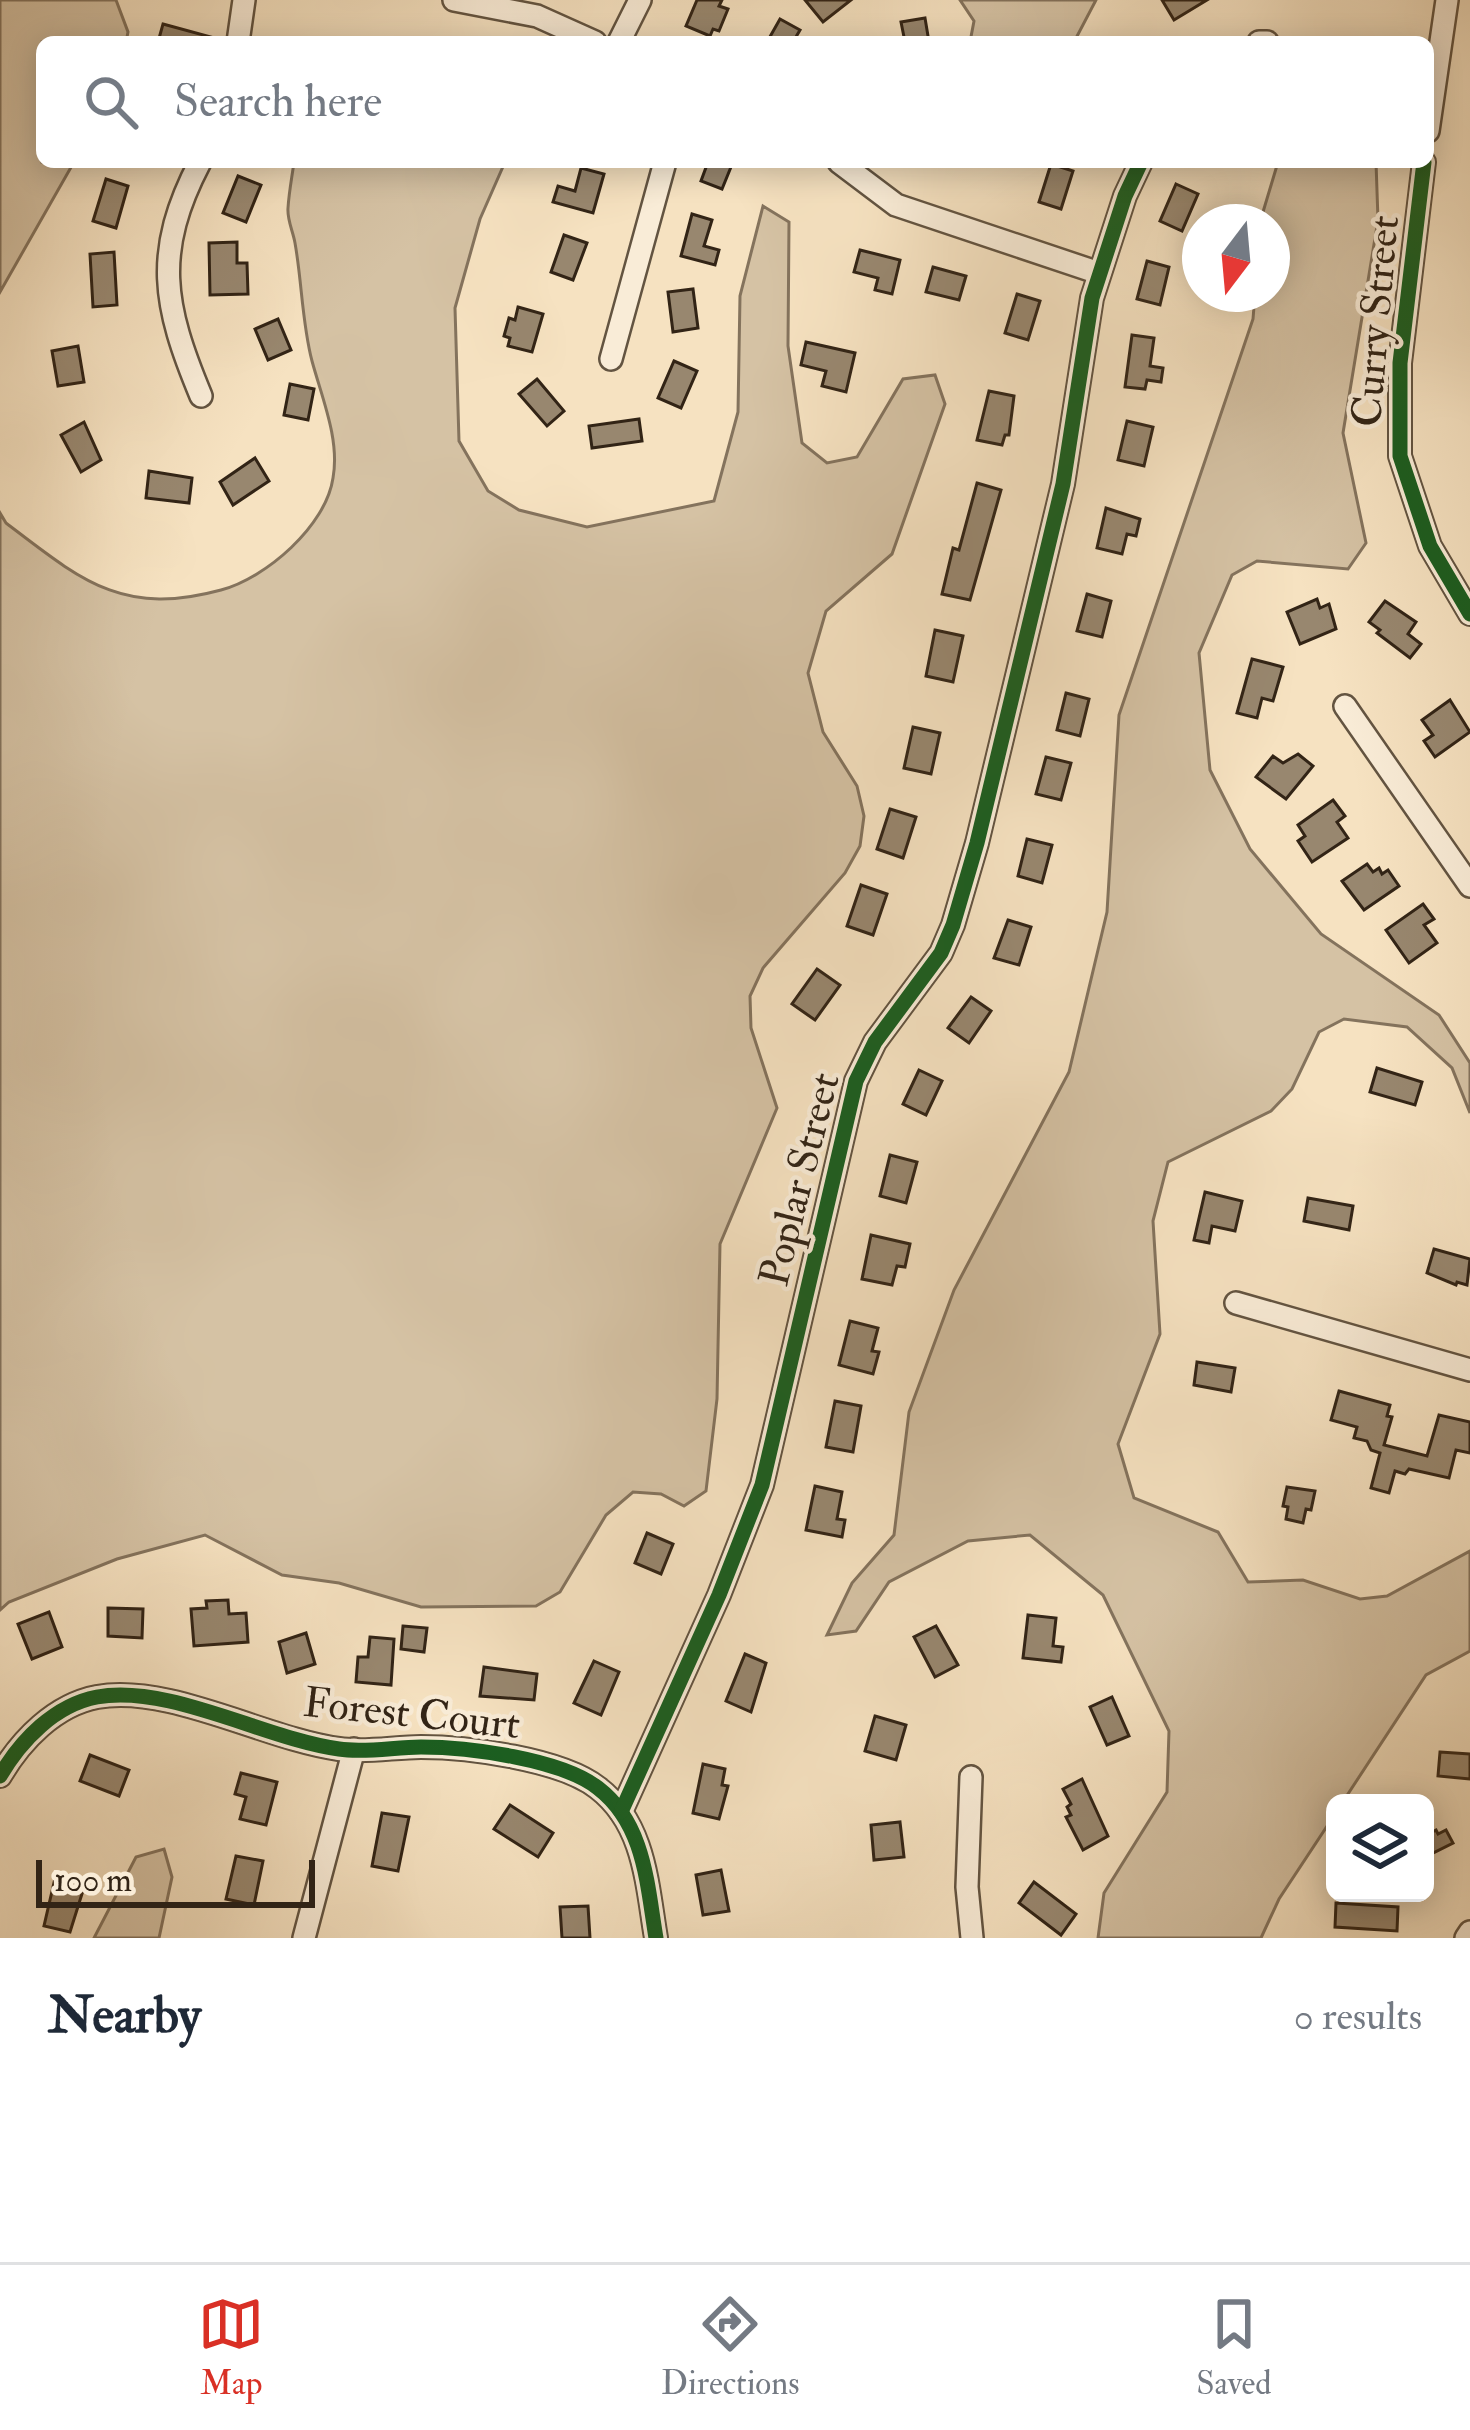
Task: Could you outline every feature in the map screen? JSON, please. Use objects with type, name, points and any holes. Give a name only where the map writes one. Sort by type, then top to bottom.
[{"type":"street","points":[[239,36],[244,0]]},
{"type":"street","points":[[454,0],[537,16],[582,36]]},
{"type":"street","points":[[622,36],[640,0]]},
{"type":"street","points":[[1434,59],[1447,0]]},
{"type":"street","points":[[197,168],[182,202],[166,275],[169,305],[201,396]]},
{"type":"street","points":[[611,359],[663,168]]},
{"type":"street","points":[[848,168],[909,210],[1100,273]]},
{"type":"street","name":"Poplar Street","points":[[621,1811],[719,1595],[762,1485],[856,1081],[875,1042],[941,953],[953,925],[1063,484],[1100,273],[1139,168]]},
{"type":"street","name":"Curry Street","points":[[1423,168],[1400,363],[1400,456],[1430,546],[1470,614]]},
{"type":"street","points":[[1345,706],[1470,886]]},
{"type":"street","points":[[1236,1303],[1470,1370]]},
{"type":"street","name":"Forest Court","points":[[0,1775],[40,1727],[63,1709],[96,1697],[163,1700],[340,1750],[428,1747],[528,1759],[597,1786],[621,1811]]},
{"type":"street","points":[[304,1938],[354,1749]]},
{"type":"street","points":[[970,1777],[967,1887],[972,1938]]},
{"type":"street","points":[[621,1811],[642,1855],[656,1938]]},
{"type":"shaded area","points":[[0,0],[116,0],[127,36],[36,36],[36,168],[71,168],[0,292]]},
{"type":"shaded area","points":[[960,0],[1096,0],[1077,36],[971,36],[974,21]]},
{"type":"shaded area","points":[[293,168],[502,168],[480,219],[455,308],[459,441],[488,491],[519,510],[587,527],[714,501],[738,412],[740,296],[763,206],[789,222],[788,346],[802,443],[827,463],[857,457],[903,379],[935,375],[945,404],[892,554],[826,611],[808,673],[823,732],[857,786],[864,816],[860,846],[845,873],[763,968],[750,996],[751,1028],[777,1108],[720,1244],[717,1399],[706,1491],[684,1506],[661,1494],[633,1492],[606,1515],[560,1592],[536,1606],[421,1607],[339,1583],[282,1575],[205,1535],[117,1559],[9,1602],[0,1610],[0,513],[6,523],[81,576],[129,596],[156,599],[238,584],[274,562],[306,531],[328,496],[335,464],[329,419],[309,347],[288,202]]},
{"type":"shaded area","points":[[1276,168],[1376,168],[1378,220],[1343,433],[1366,543],[1348,569],[1257,561],[1232,575],[1199,653],[1210,770],[1250,849],[1321,934],[1439,1015],[1470,1063],[1470,1113],[1452,1068],[1407,1027],[1344,1019],[1319,1032],[1292,1089],[1271,1111],[1168,1162],[1153,1221],[1160,1334],[1118,1444],[1134,1498],[1218,1532],[1248,1582],[1303,1580],[1360,1599],[1387,1596],[1470,1551],[1470,1651],[1426,1675],[1348,1794],[1326,1794],[1326,1828],[1279,1899],[1261,1938],[1098,1938],[1104,1893],[1167,1792],[1169,1731],[1103,1595],[1030,1535],[968,1541],[889,1582],[856,1631],[827,1635],[852,1583],[894,1535],[909,1412],[954,1290],[1069,1072],[1107,912],[1119,715],[1254,312],[1290,312],[1290,204],[1265,204]]},
{"type":"shaded area","points":[[164,1849],[172,1877],[159,1938],[94,1938],[136,1857]]},
{"type":"building","points":[[697,0],[722,0],[719,6],[728,9],[719,31],[713,29],[710,36],[686,26]]},
{"type":"building","points":[[805,0],[851,0],[823,22]]},
{"type":"building","points":[[1162,0],[1207,0],[1174,20]]},
{"type":"building","points":[[925,18],[928,36],[904,36],[901,22]]},
{"type":"building","points":[[780,19],[800,30],[796,36],[770,36]]},
{"type":"building","points":[[163,24],[207,36],[160,36]]},
{"type":"building","points":[[581,168],[604,174],[593,213],[553,202],[558,186],[575,191]]},
{"type":"building","points":[[706,168],[731,168],[722,189],[701,181]]},
{"type":"building","points":[[1050,168],[1073,171],[1061,209],[1039,202]]},
{"type":"building","points":[[238,176],[261,185],[246,222],[223,213]]},
{"type":"building","points":[[106,179],[128,186],[116,228],[93,221]]},
{"type":"building","points":[[1176,184],[1198,194],[1194,204],[1182,204],[1182,231],[1160,221]]},
{"type":"building","points":[[692,214],[712,220],[704,246],[719,250],[715,265],[681,256]]},
{"type":"building","points":[[564,235],[587,243],[573,280],[551,272]]},
{"type":"building","points":[[237,242],[237,263],[247,263],[248,294],[210,295],[209,243]]},
{"type":"building","points":[[860,250],[900,260],[892,294],[875,290],[878,278],[854,272]]},
{"type":"building","points":[[114,252],[117,305],[93,307],[90,254]]},
{"type":"building","points":[[1147,261],[1169,267],[1160,305],[1137,299]]},
{"type":"building","points":[[933,267],[966,276],[959,300],[926,292]]},
{"type":"building","points":[[693,289],[698,328],[673,332],[668,292]]},
{"type":"building","points":[[1017,294],[1040,301],[1028,340],[1005,333]]},
{"type":"building","points":[[518,307],[543,314],[532,352],[508,346],[510,338],[504,336]]},
{"type":"building","points":[[278,319],[291,350],[268,360],[255,329]]},
{"type":"building","points":[[1132,335],[1154,338],[1150,366],[1163,368],[1161,382],[1147,380],[1145,389],[1125,387]]},
{"type":"building","points":[[806,342],[855,353],[846,392],[822,386],[826,371],[801,365]]},
{"type":"building","points":[[78,346],[84,382],[58,386],[52,351]]},
{"type":"building","points":[[674,361],[697,371],[681,408],[658,398]]},
{"type":"building","points":[[537,379],[564,411],[547,426],[519,394]]},
{"type":"building","points":[[290,384],[314,389],[308,420],[284,415]]},
{"type":"building","points":[[989,391],[1014,396],[1009,435],[1002,445],[977,440]]},
{"type":"building","points":[[639,419],[642,441],[592,448],[589,426]]},
{"type":"building","points":[[1127,421],[1153,427],[1144,466],[1118,460]]},
{"type":"building","points":[[84,422],[101,460],[81,472],[61,435]]},
{"type":"building","points":[[255,458],[269,481],[233,505],[220,482]]},
{"type":"building","points":[[149,471],[192,478],[189,503],[146,498]]},
{"type":"building","points":[[977,483],[1001,490],[970,600],[942,594]]},
{"type":"building","points":[[1106,508],[1140,519],[1136,536],[1127,534],[1122,554],[1097,548]]},
{"type":"building","points":[[1087,594],[1111,601],[1102,637],[1077,631]]},
{"type":"building","points":[[1317,599],[1320,608],[1329,604],[1336,629],[1300,644],[1287,612]]},
{"type":"building","points":[[1385,601],[1416,622],[1408,634],[1421,644],[1410,658],[1369,622]]},
{"type":"building","points":[[935,630],[963,636],[953,682],[926,676]]},
{"type":"building","points":[[1252,659],[1283,667],[1273,701],[1262,698],[1257,718],[1237,713]]},
{"type":"building","points":[[1066,693],[1089,699],[1080,736],[1057,730]]},
{"type":"building","points":[[1450,700],[1470,732],[1435,757],[1424,741],[1433,735],[1422,720]]},
{"type":"building","points":[[913,727],[940,733],[931,774],[904,768]]},
{"type":"building","points":[[1298,754],[1313,766],[1286,799],[1256,777],[1273,756],[1283,763]]},
{"type":"building","points":[[1046,757],[1071,763],[1061,800],[1036,794]]},
{"type":"building","points":[[1333,800],[1345,816],[1337,822],[1348,838],[1312,862],[1298,841],[1305,836],[1298,825]]},
{"type":"building","points":[[890,809],[916,817],[903,858],[877,849]]},
{"type":"building","points":[[1027,839],[1052,845],[1042,883],[1018,876]]},
{"type":"building","points":[[1367,864],[1373,872],[1388,870],[1399,886],[1364,910],[1342,881]]},
{"type":"building","points":[[861,885],[887,894],[873,935],[847,926]]},
{"type":"building","points":[[1423,904],[1434,919],[1424,925],[1437,943],[1409,963],[1386,930]]},
{"type":"building","points":[[1008,920],[1031,927],[1019,965],[994,958]]},
{"type":"building","points":[[817,969],[840,985],[815,1020],[792,1004]]},
{"type":"building","points":[[971,997],[991,1011],[969,1043],[948,1028]]},
{"type":"building","points":[[1377,1068],[1422,1082],[1415,1105],[1370,1092]]},
{"type":"building","points":[[919,1070],[942,1081],[926,1115],[903,1104]]},
{"type":"building","points":[[890,1155],[917,1162],[906,1203],[880,1196]]},
{"type":"building","points":[[1205,1192],[1242,1201],[1235,1231],[1212,1226],[1209,1243],[1194,1240]]},
{"type":"building","points":[[1308,1198],[1353,1206],[1349,1230],[1304,1221]]},
{"type":"building","points":[[871,1235],[910,1244],[905,1267],[897,1266],[892,1285],[862,1279]]},
{"type":"building","points":[[1434,1249],[1470,1259],[1467,1285],[1427,1273]]},
{"type":"building","points":[[850,1321],[878,1328],[873,1374],[839,1365]]},
{"type":"building","points":[[1197,1362],[1235,1368],[1231,1392],[1194,1385]]},
{"type":"building","points":[[1339,1391],[1390,1405],[1387,1416],[1392,1417],[1384,1445],[1427,1456],[1439,1415],[1470,1422],[1470,1453],[1456,1450],[1449,1478],[1409,1469],[1405,1474],[1395,1471],[1389,1493],[1371,1488],[1380,1453],[1371,1450],[1367,1441],[1354,1438],[1357,1427],[1331,1420]]},
{"type":"building","points":[[835,1401],[861,1406],[853,1452],[826,1447]]},
{"type":"building","points":[[815,1486],[842,1492],[837,1519],[845,1520],[842,1537],[806,1530]]},
{"type":"building","points":[[1287,1487],[1315,1491],[1303,1523],[1286,1519]]},
{"type":"building","points":[[647,1533],[673,1544],[661,1574],[635,1563]]},
{"type":"building","points":[[228,1600],[229,1614],[246,1613],[248,1642],[194,1646],[191,1609],[207,1608],[206,1601]]},
{"type":"building","points":[[108,1608],[143,1609],[142,1638],[108,1636]]},
{"type":"building","points":[[49,1612],[62,1647],[32,1659],[18,1624]]},
{"type":"building","points":[[1028,1615],[1056,1618],[1053,1646],[1063,1647],[1061,1662],[1023,1658]]},
{"type":"building","points":[[403,1626],[427,1628],[424,1652],[401,1649]]},
{"type":"building","points":[[936,1626],[958,1665],[935,1677],[914,1637]]},
{"type":"building","points":[[306,1633],[315,1664],[287,1673],[279,1642]]},
{"type":"building","points":[[370,1637],[394,1639],[391,1685],[356,1682],[358,1657],[368,1657]]},
{"type":"building","points":[[745,1654],[766,1663],[751,1712],[726,1701]]},
{"type":"building","points":[[594,1661],[619,1672],[601,1715],[574,1703]]},
{"type":"building","points":[[484,1667],[537,1674],[534,1700],[480,1696]]},
{"type":"building","points":[[1112,1697],[1129,1736],[1107,1745],[1090,1707]]},
{"type":"building","points":[[875,1716],[906,1725],[896,1760],[865,1751]]},
{"type":"building","points":[[1440,1752],[1470,1754],[1470,1779],[1438,1776]]},
{"type":"building","points":[[90,1755],[129,1770],[119,1796],[80,1781]]},
{"type":"building","points":[[703,1764],[725,1769],[722,1785],[728,1786],[719,1819],[693,1813]]},
{"type":"building","points":[[241,1773],[277,1782],[266,1825],[240,1819],[246,1797],[235,1794]]},
{"type":"building","points":[[1082,1779],[1108,1836],[1083,1850],[1066,1817],[1071,1815],[1067,1807],[1071,1804],[1063,1789]]},
{"type":"building","points":[[510,1805],[553,1833],[538,1857],[494,1829]]},
{"type":"building","points":[[382,1813],[409,1817],[398,1871],[372,1866]]},
{"type":"building","points":[[900,1822],[904,1857],[874,1860],[871,1825]]},
{"type":"building","points":[[1446,1830],[1453,1843],[1434,1852],[1434,1831]]},
{"type":"building","points":[[236,1856],[263,1861],[254,1905],[226,1899]]},
{"type":"building","points":[[721,1870],[729,1911],[703,1915],[696,1875]]},
{"type":"building","points":[[56,1874],[86,1881],[70,1932],[44,1926]]},
{"type":"building","points":[[1034,1882],[1076,1914],[1061,1935],[1019,1903]]},
{"type":"building","points":[[1336,1903],[1398,1907],[1397,1931],[1335,1927]]},
{"type":"building","points":[[588,1906],[590,1938],[562,1938],[560,1907]]},
{"type":"cycle path","points":[[621,1812],[719,1595],[762,1485],[856,1081],[875,1042],[941,953],[953,925],[1063,484],[1092,298],[1138,168]]},
{"type":"cycle path","points":[[1423,168],[1400,363],[1400,456],[1430,546],[1470,614]]},
{"type":"cycle path","points":[[0,1776],[29,1737],[53,1716],[82,1701],[125,1695],[186,1705],[339,1749],[441,1748],[538,1762],[598,1788],[626,1819],[641,1857],[656,1938]]}]
